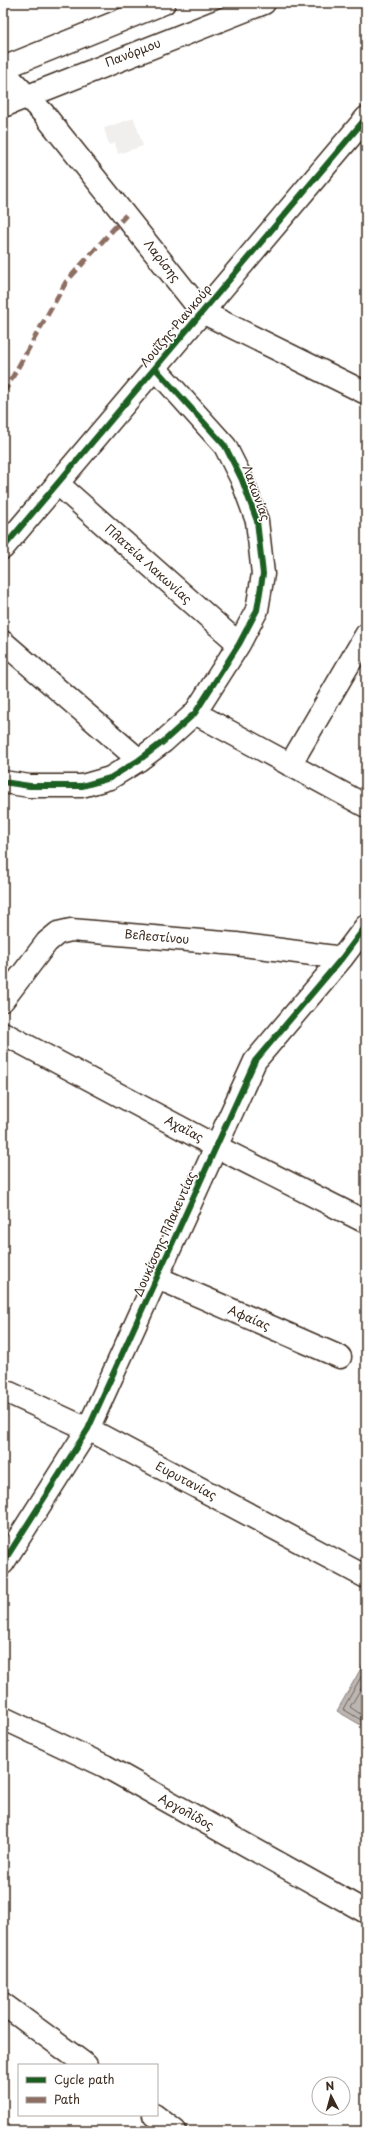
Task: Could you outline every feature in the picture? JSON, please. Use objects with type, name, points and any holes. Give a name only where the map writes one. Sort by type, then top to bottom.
[{"type":"street","points":[[3,68],[164,3]]},
{"type":"street","name":"Πανόρμου","points":[[3,106],[26,95],[264,3]]},
{"type":"street","name":"Λαρίσης","points":[[3,71],[49,120],[202,312],[366,393]]},
{"type":"street","name":"Λουΐζης Ριανκούρ","points":[[6,538],[57,483],[366,118]]},
{"type":"street","name":"Λακωνίας","points":[[3,782],[30,786],[82,786],[110,778],[139,760],[163,742],[195,713],[239,644],[257,610],[263,574],[257,521],[242,480],[225,446],[155,368]]},
{"type":"street","name":"Πλατεία Λακωνίας","points":[[57,483],[239,644]]},
{"type":"street","points":[[290,765],[366,635]]},
{"type":"street","points":[[3,642],[139,760]]},
{"type":"street","points":[[195,713],[366,806]]},
{"type":"street","name":"Δουκίσσης Πλακεντίας","points":[[3,1563],[88,1429],[158,1278],[215,1146],[255,1061],[342,958],[366,926]]},
{"type":"street","name":"Βελεστίνου","points":[[3,1000],[47,942],[58,933],[71,930],[236,944],[342,958]]},
{"type":"street","name":"Αχαΐας","points":[[3,1033],[215,1146],[366,1222]]},
{"type":"street","name":"Αφαίας","points":[[158,1278],[340,1358]]},
{"type":"street","name":"Ευρυτανίας","points":[[3,1390],[88,1429],[366,1577]]},
{"type":"street","name":"Αργολίδος","points":[[3,1718],[105,1766],[366,1912]]},
{"type":"street","points":[[3,2004],[85,2064]]},
{"type":"street","points":[[155,2116],[175,2131]]},
{"type":"shaded area","points":[[134,118],[143,146],[118,154],[115,143],[109,145],[104,128]]},
{"type":"water","points":[[364,1663],[366,1664],[366,1728],[337,1711]]},
{"type":"marked path","points":[[3,394],[66,282],[126,215]]},
{"type":"cycle path","points":[[3,548],[366,118]]},
{"type":"cycle path","points":[[3,782],[30,786],[82,786],[110,778],[139,760],[163,742],[195,713],[239,644],[257,610],[263,574],[257,521],[242,480],[225,446],[155,368]]},
{"type":"cycle path","points":[[3,1563],[88,1429],[255,1061],[342,958],[366,926]]}]
